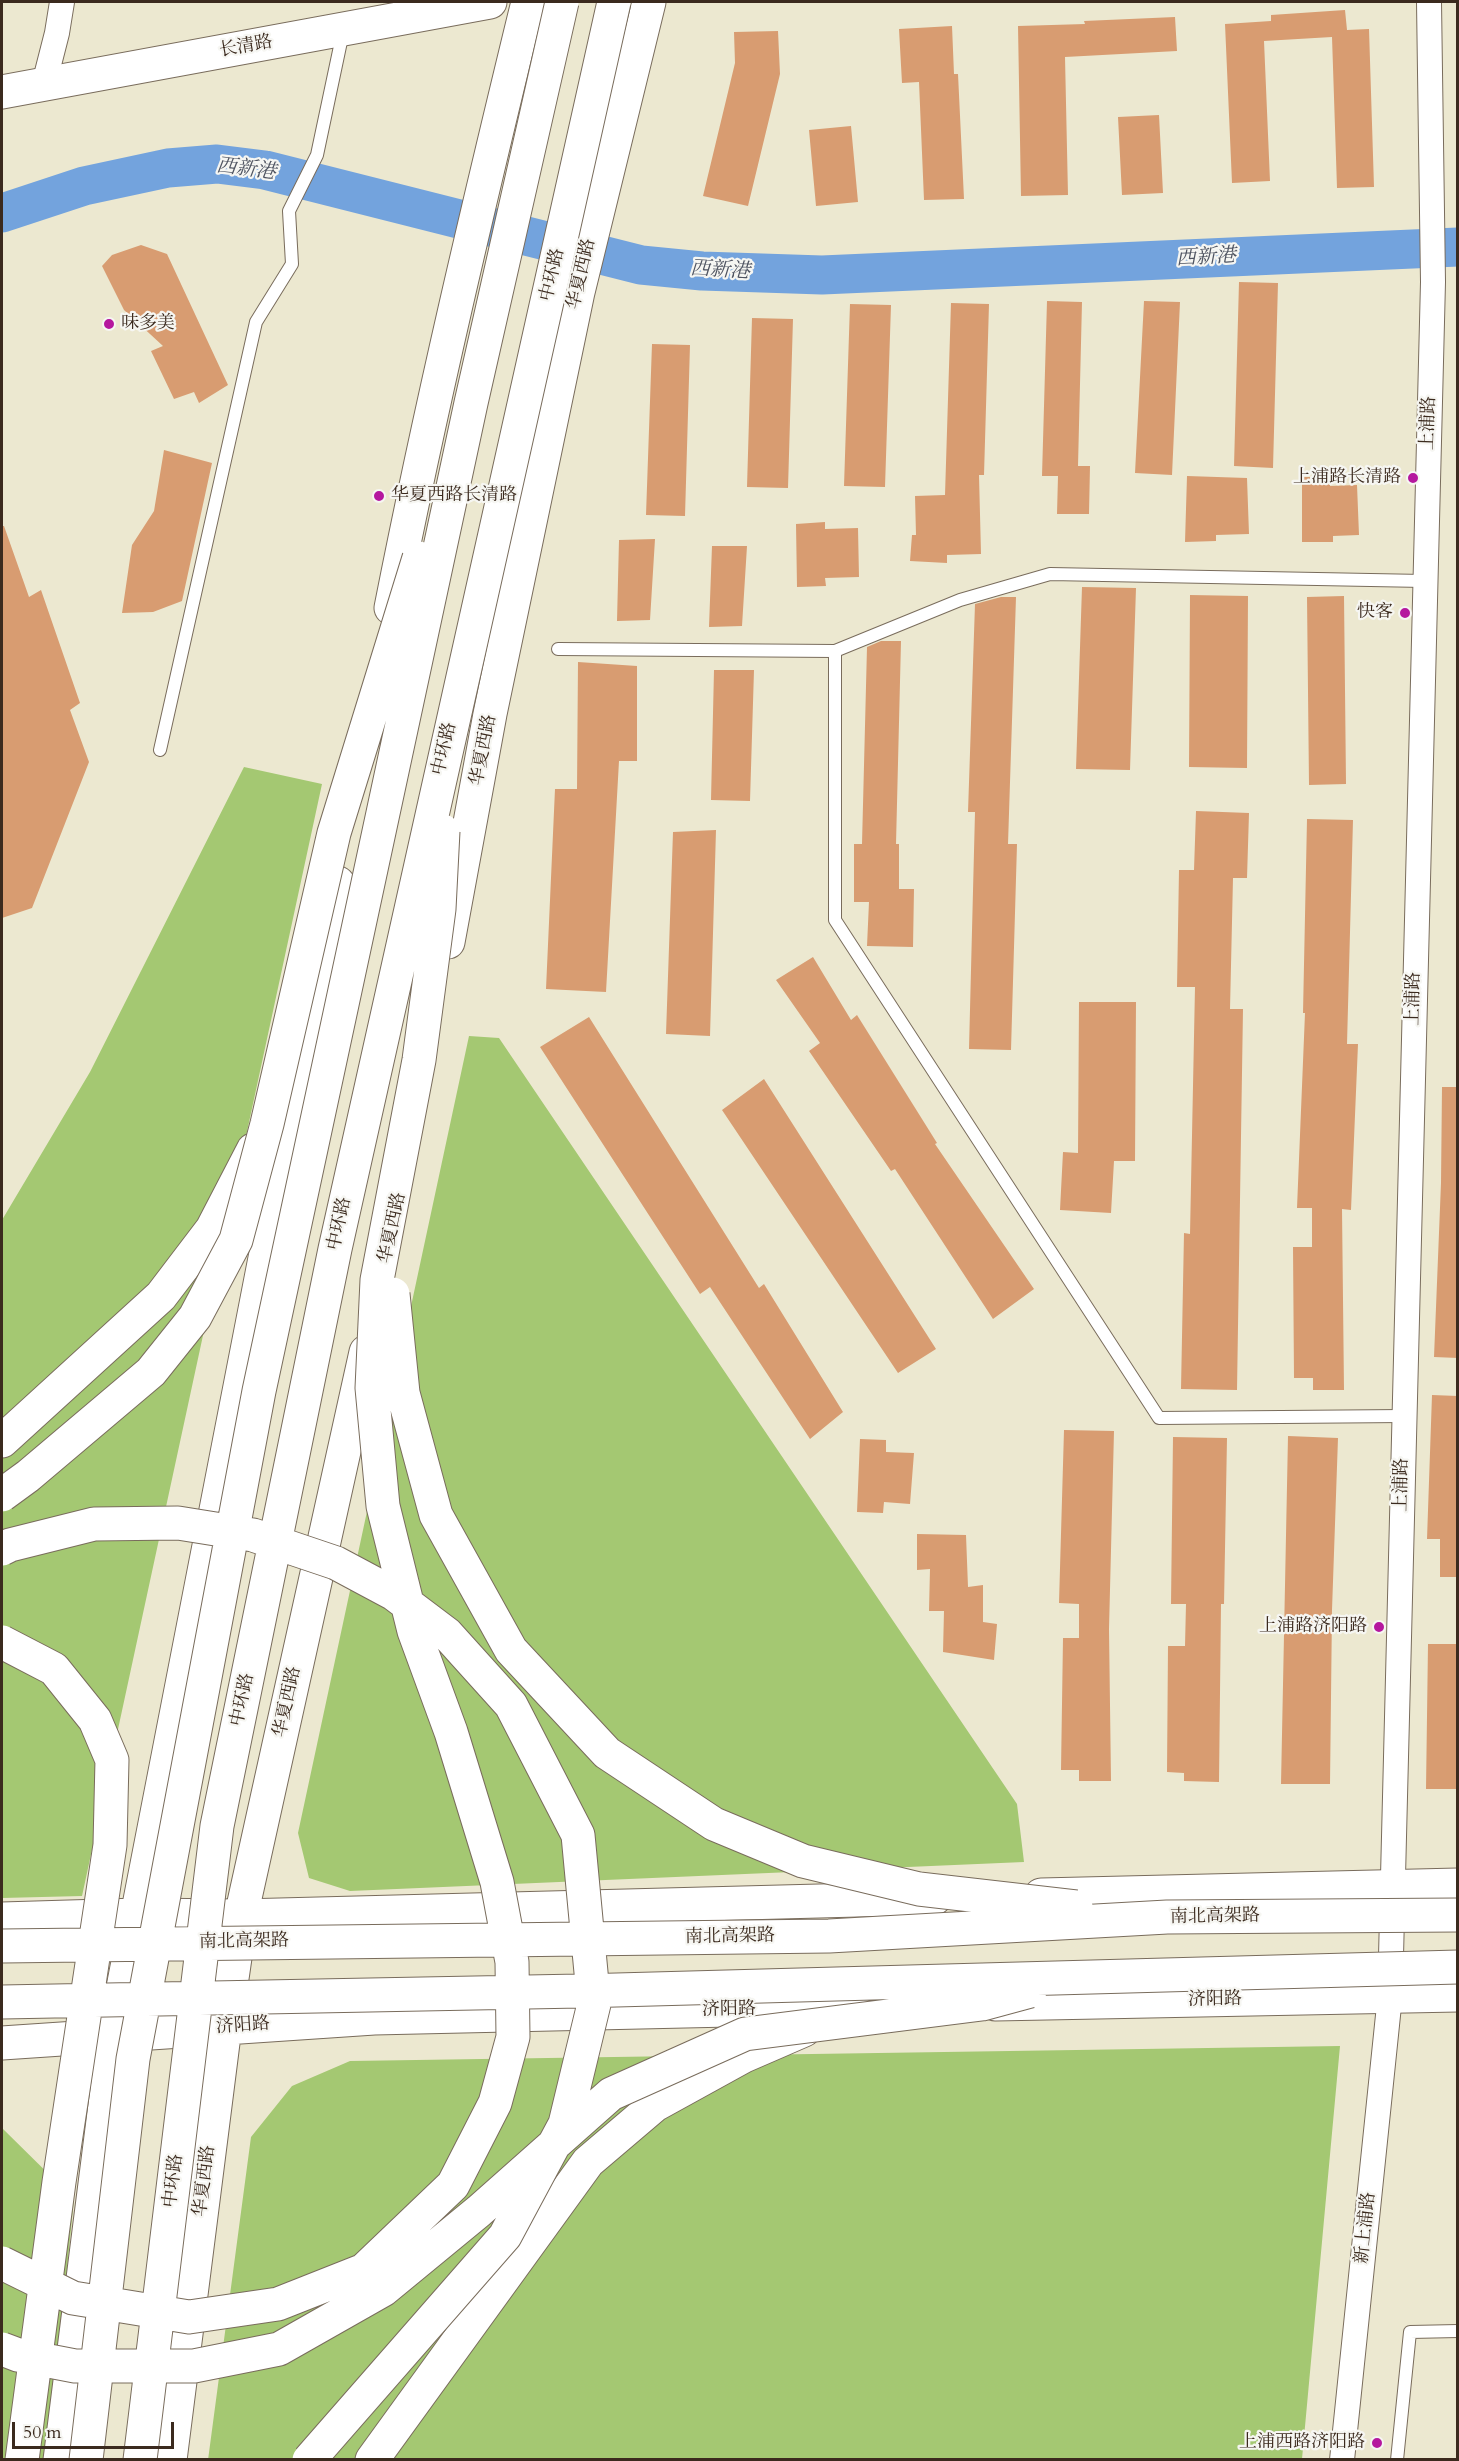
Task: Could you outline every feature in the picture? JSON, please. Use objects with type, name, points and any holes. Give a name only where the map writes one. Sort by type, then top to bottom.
[{"type":"main road","name":"长清路","points":[[2,92],[490,2]]},
{"type":"main road","points":[[60,2460],[114,2034],[136,1915],[412,500],[486,173],[528,2]]},
{"type":"main road","points":[[86,2460],[138,2035],[259,1392],[471,403],[562,2]]},
{"type":"main road","name":"中环路","points":[[140,2460],[217,1826],[334,1249],[614,2]]},
{"type":"main road","name":"华夏西路","points":[[170,2460],[241,1916],[399,1203],[490,714],[578,292],[649,2]]},
{"type":"main road","points":[[2,1495],[28,1476],[151,1372],[195,1317],[236,1240],[267,1124],[334,833],[402,608],[471,403]]},
{"type":"main road","points":[[2,2263],[73,2298],[189,2317],[278,2304],[364,2270],[453,2185],[495,2103],[513,2037],[512,1962],[497,1882],[451,1732],[414,1631],[383,1506],[372,1388],[377,1280],[419,1060],[439,909],[448,736]]},
{"type":"main road","points":[[2,1441],[161,1296],[212,1229],[267,1124]]},
{"type":"main road","points":[[387,1230],[403,1393],[436,1515],[511,1650],[607,1753],[714,1824],[803,1861],[919,1889],[1167,1917]]},
{"type":"main road","points":[[2,1549],[94,1524],[178,1523],[253,1534],[336,1563],[394,1594],[447,1634],[511,1705],[578,1834],[594,2004],[565,2124],[505,2236],[309,2460]]},
{"type":"main road","points":[[2,1642],[54,1669],[95,1720],[112,1760],[110,1845],[59,2182],[22,2460]]},
{"type":"main road","points":[[2,1919],[136,1915],[241,1916],[1458,1885]]},
{"type":"main road","name":"南北高架路","points":[[2,1946],[829,1936],[1167,1917],[1458,1915]]},
{"type":"main road","points":[[2,1940],[39,1945]]},
{"type":"main road","points":[[2,2002],[568,1991],[1458,1967]]},
{"type":"main road","points":[[2,2349],[18,2355],[75,2366],[194,2366],[279,2349],[383,2290],[479,2211],[611,2094],[745,2034],[982,2004],[1078,1977]]},
{"type":"main road","name":"济阳路","points":[[2,2043],[374,2018],[1458,1995]]},
{"type":"main road","points":[[372,2460],[588,2162],[655,2105],[744,2056],[815,2025]]},
{"type":"street","points":[[44,84],[62,2]]},
{"type":"street","name":"上浦路","points":[[1390,1996],[1433,282],[1429,2]]},
{"type":"street","name":"新上浦路","points":[[1342,2460],[1390,1996]]},
{"type":"lane","points":[[160,750],[256,322],[292,264],[289,211],[317,155],[343,29]]},
{"type":"lane","points":[[558,649],[835,651],[960,600],[1050,574],[1424,581]]},
{"type":"lane","points":[[835,651],[835,920],[1159,1418],[1404,1416]]},
{"type":"lane","points":[[1397,2460],[1410,2332],[1458,2331]]},
{"type":"green space","points":[[244,767],[322,784],[82,1896],[2,1898],[2,1220],[90,1072]]},
{"type":"green space","points":[[469,1036],[499,1038],[1017,1804],[1024,1862],[350,1891],[309,1878],[298,1833]]},
{"type":"green space","points":[[1340,2046],[1302,2459],[208,2460],[251,2137],[292,2086],[350,2061]]},
{"type":"green space","points":[[2,2128],[74,2199],[48,2459],[2,2459]]},
{"type":"building","points":[[1345,10],[1347,30],[1369,29],[1374,187],[1337,188],[1332,37],[1264,41],[1270,181],[1232,183],[1225,24],[1271,21],[1271,15]]},
{"type":"building","points":[[1175,17],[1177,51],[1065,57],[1068,195],[1021,196],[1018,26],[1085,24],[1084,21]]},
{"type":"building","points":[[952,26],[954,74],[958,74],[964,199],[924,200],[919,82],[902,83],[899,29]]},
{"type":"building","points":[[778,31],[780,74],[748,206],[703,196],[735,63],[734,32]]},
{"type":"building","points":[[1159,115],[1163,193],[1122,195],[1118,117]]},
{"type":"building","points":[[851,126],[858,202],[816,206],[809,130]]},
{"type":"building","points":[[141,245],[167,254],[228,385],[199,403],[194,392],[174,399],[151,351],[163,346],[124,310],[102,266],[112,255]]},
{"type":"building","points":[[1239,282],[1278,283],[1273,468],[1234,466]]},
{"type":"building","points":[[1047,301],[1082,302],[1078,466],[1090,466],[1089,514],[1057,514],[1058,476],[1042,476]]},
{"type":"building","points":[[1144,301],[1180,302],[1172,475],[1135,473]]},
{"type":"building","points":[[951,303],[989,304],[984,475],[979,475],[981,554],[947,555],[947,563],[910,561],[912,535],[916,535],[915,496],[945,495]]},
{"type":"building","points":[[850,304],[891,305],[885,487],[844,486]]},
{"type":"building","points":[[752,318],[793,319],[788,488],[747,487]]},
{"type":"building","points":[[652,344],[690,345],[685,516],[646,515]]},
{"type":"building","points":[[164,450],[212,463],[182,601],[153,612],[122,613],[132,545],[154,511]]},
{"type":"building","points":[[1187,476],[1247,478],[1249,534],[1216,535],[1216,541],[1185,542]]},
{"type":"building","points":[[1302,477],[1331,477],[1330,486],[1357,485],[1359,535],[1333,536],[1333,542],[1302,542]]},
{"type":"building","points":[[825,522],[825,529],[858,528],[859,577],[825,578],[826,586],[797,587],[796,524]]},
{"type":"building","points":[[2,526],[4,526],[29,597],[41,590],[80,703],[70,710],[89,762],[32,908],[2,918]]},
{"type":"building","points":[[655,539],[650,620],[617,621],[619,540]]},
{"type":"building","points":[[712,546],[747,546],[742,626],[709,627]]},
{"type":"building","points":[[1082,587],[1136,588],[1130,770],[1076,769]]},
{"type":"building","points":[[1190,595],[1248,596],[1247,768],[1189,767]]},
{"type":"building","points":[[1344,596],[1346,784],[1309,785],[1307,597]]},
{"type":"building","points":[[1001,597],[1016,597],[1008,844],[1017,844],[1011,1050],[969,1049],[975,812],[968,812],[975,604]]},
{"type":"building","points":[[881,641],[901,641],[896,844],[899,844],[899,889],[914,889],[913,947],[867,946],[869,902],[854,902],[854,844],[862,844],[867,647]]},
{"type":"building","points":[[578,662],[637,666],[637,761],[619,761],[606,992],[546,989],[555,789],[577,789]]},
{"type":"building","points":[[714,670],[754,670],[750,801],[711,800]]},
{"type":"building","points":[[1196,811],[1249,813],[1247,878],[1233,878],[1230,1009],[1243,1009],[1237,1390],[1181,1389],[1184,1233],[1190,1234],[1195,987],[1177,987],[1179,870],[1194,870]]},
{"type":"building","points":[[1307,819],[1353,820],[1347,1044],[1358,1044],[1351,1210],[1342,1209],[1344,1390],[1313,1390],[1313,1378],[1294,1378],[1293,1247],[1312,1247],[1312,1208],[1297,1208],[1305,1013],[1303,1013]]},
{"type":"building","points":[[716,830],[710,1036],[666,1034],[673,832]]},
{"type":"building","points":[[813,957],[851,1020],[857,1015],[937,1143],[935,1144],[1034,1289],[993,1319],[895,1169],[891,1171],[809,1051],[820,1043],[776,980]]},
{"type":"building","points":[[1079,1002],[1136,1002],[1135,1161],[1114,1161],[1111,1213],[1060,1210],[1063,1152],[1078,1153]]},
{"type":"building","points":[[589,1017],[759,1288],[764,1284],[843,1412],[810,1439],[710,1287],[700,1294],[540,1047]]},
{"type":"building","points":[[764,1079],[936,1349],[898,1373],[722,1110]]},
{"type":"building","points":[[1442,1087],[1458,1087],[1458,1358],[1434,1357],[1441,1183]]},
{"type":"building","points":[[1432,1395],[1458,1396],[1458,1577],[1440,1577],[1440,1539],[1427,1539]]},
{"type":"building","points":[[1064,1430],[1114,1431],[1109,1629],[1111,1781],[1079,1781],[1079,1770],[1061,1770],[1063,1638],[1079,1638],[1079,1604],[1059,1603]]},
{"type":"building","points":[[1288,1436],[1338,1438],[1332,1610],[1330,1784],[1281,1784]]},
{"type":"building","points":[[1173,1437],[1227,1438],[1224,1604],[1221,1604],[1219,1782],[1184,1781],[1184,1773],[1167,1772],[1168,1646],[1185,1646],[1186,1604],[1171,1604]]},
{"type":"building","points":[[860,1439],[886,1440],[886,1452],[914,1453],[910,1504],[884,1502],[883,1513],[857,1512]]},
{"type":"building","points":[[917,1534],[966,1535],[968,1587],[983,1585],[983,1622],[997,1624],[994,1660],[943,1652],[944,1611],[929,1611],[930,1569],[917,1570]]},
{"type":"building","points":[[1428,1644],[1458,1644],[1458,1789],[1426,1789]]},
{"type":"waterway","name":"西新港","points":[[2,213],[84,186],[168,168],[217,164],[265,170],[641,265],[702,271],[822,275],[1458,247]]},
{"type":"place","name":"味多美","points":[[109,324]]},
{"type":"place","name":"上浦路长清路","points":[[1413,478]]},
{"type":"place","name":"华夏西路长清路","points":[[379,496]]},
{"type":"place","name":"快客","points":[[1405,613]]},
{"type":"place","name":"上浦路济阳路","points":[[1379,1627]]},
{"type":"place","name":"上浦西路济阳路","points":[[1377,2443]]}]
